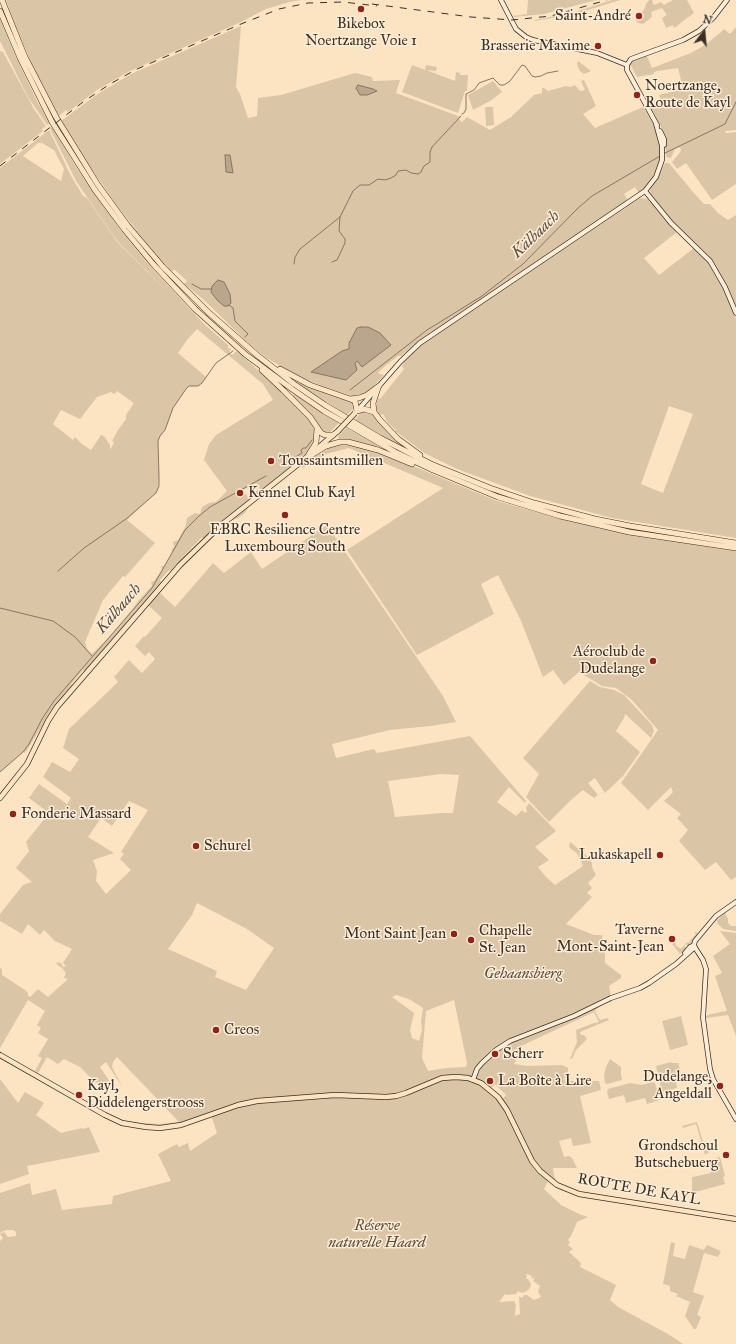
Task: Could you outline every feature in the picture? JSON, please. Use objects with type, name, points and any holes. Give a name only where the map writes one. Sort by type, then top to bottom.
[{"type":"highway","points":[[2,0],[25,57],[44,96],[69,140],[98,185],[128,226],[163,267],[208,312],[257,355],[294,384],[380,438],[438,467],[490,488],[562,511],[630,526],[736,543]]},
{"type":"highway","points":[[0,11],[40,99],[65,144],[95,190],[129,235],[195,309],[298,404],[310,417],[321,433],[325,435],[335,433],[336,439],[340,442]]},
{"type":"highway","points":[[245,354],[324,411],[377,442],[433,470],[498,497],[560,516],[629,532],[736,548]]},
{"type":"highway","points":[[257,355],[310,385],[355,401],[356,412],[364,409],[374,412]]},
{"type":"highway","points":[[350,399],[360,398],[367,395],[379,386]]},
{"type":"highway","points":[[379,386],[373,403],[374,412],[398,439],[413,451],[438,467]]},
{"type":"highway","points":[[306,458],[316,443],[317,429]]},
{"type":"highway","points":[[306,458],[326,446],[340,442],[352,443],[367,446],[422,468],[433,470]]},
{"type":"main road","points":[[501,0],[520,33],[530,39],[597,53],[627,65]]},
{"type":"main road","points":[[0,798],[27,764],[48,721],[57,707],[180,565],[220,526],[306,458],[335,433],[407,355],[420,343],[645,191],[656,177],[663,153],[656,124],[627,70],[627,65],[631,59],[683,40],[699,31],[713,18],[727,0]]},
{"type":"main road","points":[[645,191],[671,223],[710,261],[725,287],[736,314]]},
{"type":"main road","points":[[0,1054],[105,1116],[122,1123],[146,1127],[160,1128],[181,1125],[238,1105],[257,1101],[335,1095],[396,1096],[442,1078],[456,1077],[473,1080],[477,1069],[482,1063],[496,1050],[510,1041],[574,1016],[605,1000],[640,988],[649,983],[682,958],[688,948],[694,946],[696,941],[716,916],[736,902]]},
{"type":"main road","points":[[694,946],[703,960],[706,969],[703,1018],[710,1069],[713,1078],[736,1119]]},
{"type":"main road","name":"ROUTE DE KAYL","points":[[473,1080],[487,1087],[501,1100],[532,1161],[540,1171],[557,1185],[579,1194],[736,1219]]},
{"type":"green space","points":[[6,0],[301,0],[266,9],[239,23],[130,71],[97,90],[68,112],[66,110],[59,116],[36,73],[18,33]]},
{"type":"green space","points":[[528,0],[596,0],[544,14],[514,17],[513,16],[527,14]]},
{"type":"green space","points":[[612,0],[620,0],[575,14],[535,21],[575,12]]},
{"type":"green space","points":[[649,0],[652,0],[654,5],[661,2],[664,5],[673,0],[687,0],[694,13],[674,28],[673,25],[666,28],[662,18],[667,15],[662,8],[651,12],[652,17],[643,24],[638,23],[635,19],[644,16],[642,11]]},
{"type":"green space","points":[[0,19],[37,101],[50,123],[47,125],[28,97],[0,41]]},
{"type":"green space","points":[[241,26],[236,87],[240,94],[248,118],[257,116],[258,98],[281,95],[355,73],[372,77],[373,81],[400,80],[396,93],[461,117],[459,119],[462,122],[467,117],[490,130],[511,117],[534,95],[542,93],[542,88],[548,91],[575,85],[582,91],[585,90],[581,81],[584,80],[596,106],[583,114],[595,128],[643,107],[656,128],[662,150],[661,159],[654,178],[639,194],[635,187],[624,194],[628,200],[419,341],[401,356],[398,356],[378,373],[384,375],[367,393],[352,396],[297,376],[265,357],[245,340],[203,299],[184,284],[187,281],[175,270],[171,271],[116,204],[84,158],[61,121],[99,93],[131,74]]},
{"type":"green space","points":[[736,27],[736,130],[725,131],[726,133],[736,132],[736,184],[712,200],[686,163],[677,169],[672,162],[681,151],[680,147],[675,149],[671,158],[666,157],[665,135],[654,113],[648,106],[662,104],[659,95],[683,89],[678,68],[658,71],[654,72],[654,74],[637,77],[630,64],[633,61],[647,56],[652,68],[691,53],[705,45],[724,29],[730,34]]},
{"type":"green space","points":[[0,51],[3,52],[34,109],[46,126],[42,129],[43,131],[0,164]]},
{"type":"green space","points":[[578,61],[591,71],[584,74],[579,70],[577,64]]},
{"type":"green space","points":[[412,65],[425,70],[426,65],[437,67],[436,71],[426,70],[455,81],[456,72],[460,73],[460,75],[468,75],[467,91],[465,91],[458,113],[402,92]]},
{"type":"green space","points":[[493,81],[502,92],[490,101],[473,110],[468,95]]},
{"type":"green space","points":[[485,107],[493,107],[494,125],[486,126]]},
{"type":"green space","points":[[52,127],[76,167],[121,231],[148,264],[203,323],[228,345],[228,348],[231,349],[229,352],[232,355],[237,351],[278,388],[310,420],[315,431],[315,438],[311,448],[292,472],[249,506],[245,513],[232,520],[204,543],[202,537],[170,571],[169,570],[160,580],[162,583],[85,672],[83,670],[71,684],[72,685],[54,707],[25,753],[23,752],[0,772],[0,168],[49,130],[71,176],[82,195],[87,198],[118,243],[172,296],[119,243],[113,235],[76,181],[50,129]],"holes":[[[38,143],[42,143],[54,150],[64,169],[61,181],[23,156]],[[197,329],[263,384],[273,400],[216,435],[209,444],[204,460],[227,491],[216,502],[209,503],[202,507],[200,514],[195,513],[187,518],[186,525],[178,540],[173,542],[174,547],[172,549],[172,553],[164,566],[161,566],[162,570],[154,581],[151,582],[152,586],[111,635],[92,654],[87,649],[85,642],[103,600],[123,576],[125,577],[155,543],[127,520],[158,490],[158,441],[160,436],[165,430],[173,408],[186,389],[189,386],[198,386],[206,377],[178,353]],[[117,391],[134,403],[112,441],[114,442],[110,450],[110,445],[104,436],[101,435],[91,450],[75,437],[73,440],[53,424],[61,410],[80,419],[97,397],[111,392],[114,394]],[[256,483],[260,489],[247,496],[243,490]]]},
{"type":"green space","points":[[665,163],[669,163],[704,204],[710,204],[718,213],[728,220],[736,215],[736,309],[726,286],[711,260],[704,251],[674,224],[650,194],[650,189]]},
{"type":"green space","points":[[640,198],[648,199],[677,232],[644,258],[659,275],[694,248],[696,249],[707,260],[719,278],[736,319],[736,538],[612,518],[530,496],[457,469],[426,454],[395,431],[396,430],[388,423],[383,414],[379,415],[376,407],[378,399],[380,399],[404,369],[402,366],[405,359],[423,344]],"holes":[[[669,406],[693,414],[663,493],[641,484]]]},
{"type":"green space","points":[[300,382],[350,400],[354,404],[353,409],[347,415],[299,384]]},
{"type":"green space","points":[[294,394],[339,423],[329,433],[323,432],[292,397]]},
{"type":"green space","points":[[362,411],[371,412],[403,445],[402,447],[355,420]]},
{"type":"green space","points":[[346,428],[377,445],[376,448],[339,439],[338,436]]},
{"type":"green space","points":[[338,444],[352,445],[384,454],[497,501],[568,521],[629,534],[736,551],[736,877],[731,880],[716,862],[705,870],[679,841],[688,830],[677,818],[681,814],[664,801],[673,792],[671,787],[648,810],[621,783],[658,730],[632,700],[616,688],[602,686],[579,672],[564,685],[553,670],[543,677],[521,621],[498,575],[481,584],[494,614],[417,655],[347,550],[443,488],[349,448],[326,454],[303,468],[301,465],[325,449]]},
{"type":"green space","points":[[327,525],[443,696],[456,722],[390,730],[332,744],[336,758],[374,749],[377,753],[470,736],[526,801],[525,803],[509,787],[497,802],[516,816],[522,810],[525,813],[527,811],[526,808],[529,803],[556,831],[535,847],[549,860],[538,867],[546,877],[555,885],[583,866],[577,853],[569,846],[570,842],[586,855],[592,863],[592,867],[596,875],[588,883],[592,888],[587,893],[592,897],[566,924],[594,935],[602,935],[605,963],[621,975],[621,978],[609,986],[611,998],[605,1000],[595,1011],[600,1020],[608,1018],[609,1020],[580,1032],[581,1035],[584,1035],[587,1039],[576,1050],[572,1059],[570,1059],[577,1042],[576,1030],[599,1022],[594,1012],[521,1046],[522,1049],[514,1054],[516,1060],[514,1064],[527,1066],[562,1065],[568,1068],[568,1076],[564,1078],[565,1081],[599,1081],[601,1090],[580,1096],[591,1143],[573,1146],[571,1138],[559,1141],[564,1157],[569,1156],[572,1158],[577,1168],[553,1168],[555,1180],[550,1177],[544,1189],[561,1205],[588,1217],[577,1222],[568,1240],[570,1242],[568,1245],[573,1249],[569,1252],[581,1263],[580,1267],[616,1285],[610,1300],[618,1307],[668,1334],[683,1344],[0,1344],[0,1241],[3,1238],[0,1234],[4,1232],[8,1237],[16,1236],[16,1232],[13,1230],[6,1230],[0,1233],[0,1193],[30,1183],[32,1195],[56,1189],[62,1210],[112,1204],[113,1196],[171,1181],[158,1154],[177,1144],[179,1147],[188,1143],[190,1151],[217,1133],[210,1112],[180,1123],[161,1125],[144,1124],[143,1123],[161,1124],[179,1122],[117,1057],[113,1062],[112,1067],[123,1088],[106,1062],[100,1067],[112,1085],[102,1091],[101,1084],[95,1082],[80,1067],[64,1059],[58,1064],[47,1057],[38,1073],[35,1071],[42,1058],[38,1056],[48,1039],[38,1033],[41,1028],[37,1025],[45,1011],[28,1000],[0,1048],[0,968],[2,969],[2,975],[25,990],[28,993],[28,996],[30,997],[38,989],[48,997],[68,979],[64,978],[66,973],[56,964],[58,962],[61,963],[63,967],[66,966],[63,963],[72,949],[55,941],[44,930],[40,935],[28,924],[22,934],[0,921],[0,914],[23,885],[32,882],[16,868],[29,851],[26,842],[49,813],[29,798],[39,784],[67,804],[71,798],[43,777],[52,762],[70,772],[79,759],[63,748],[69,729],[118,682],[114,677],[129,660],[142,673],[155,659],[149,652],[145,656],[135,646],[162,618],[148,605],[160,593],[175,607],[213,563],[224,573],[251,552],[262,569]],"holes":[[[441,774],[459,775],[453,813],[395,817],[388,781]],[[129,801],[148,810],[121,852],[124,854],[120,859],[131,870],[106,894],[96,881],[97,871],[93,860],[114,853],[88,837],[101,818],[112,826]],[[197,903],[247,929],[274,948],[246,990],[215,977],[217,971],[168,949],[192,915]],[[396,995],[409,999],[423,1008],[421,1021],[422,1030],[419,1041],[412,1038],[410,1030],[414,1013],[392,997]],[[454,1000],[467,1063],[466,1067],[428,1071],[422,1058],[426,1011]],[[495,1084],[506,1095],[501,1100],[490,1089]],[[524,1274],[532,1276],[531,1279],[535,1277],[533,1281],[540,1286],[538,1292],[541,1297],[534,1300],[527,1295],[524,1295],[522,1298],[519,1296],[520,1314],[515,1316],[514,1323],[516,1305],[514,1301],[499,1302],[505,1294],[516,1294],[518,1291],[522,1293],[527,1291],[531,1284],[528,1279],[526,1279],[527,1275]]]},
{"type":"green space","points":[[590,681],[600,687],[614,690],[624,695],[652,725],[654,731],[651,738],[625,714],[616,731],[640,752],[623,776],[605,793],[595,778],[588,783],[598,795],[594,798],[583,790],[549,822],[526,797],[539,774],[523,758]]},
{"type":"green space","points":[[725,913],[728,923],[731,926],[736,926],[736,931],[723,929],[717,923],[717,920]]},
{"type":"green space","points":[[720,931],[736,933],[736,1036],[728,1015],[706,1018],[706,1016],[711,1014],[727,1011],[715,976],[722,973],[713,956],[730,944]]},
{"type":"green space","points":[[694,932],[698,934],[688,946],[686,944],[684,946],[686,948],[680,954],[672,944],[675,942],[676,946],[681,949],[687,942],[688,943],[696,934]]},
{"type":"green space","points":[[681,1016],[688,1045],[670,1050],[662,1021]]},
{"type":"green space","points":[[610,1059],[621,1067],[622,1080],[607,1084],[605,1083],[604,1075]]},
{"type":"green space","points":[[671,1062],[678,1063],[683,1079],[676,1081],[677,1088],[662,1092],[656,1066]]},
{"type":"green space","points":[[0,1079],[18,1103],[25,1092],[44,1103],[36,1115],[61,1133],[89,1127],[100,1152],[27,1166],[29,1174],[0,1184]]},
{"type":"green space","points":[[652,1082],[655,1083],[660,1100],[647,1104],[645,1098],[626,1103],[624,1095],[609,1099],[607,1092],[608,1089],[630,1083],[642,1085]]},
{"type":"green space","points":[[697,1122],[704,1145],[713,1143],[711,1145],[712,1150],[705,1155],[696,1124],[683,1128],[682,1126]]},
{"type":"green space","points":[[720,1157],[725,1176],[723,1177],[725,1184],[692,1193],[692,1177],[711,1173],[707,1159]]},
{"type":"green space","points":[[671,1242],[675,1243],[673,1256],[685,1259],[689,1245],[704,1250],[707,1245],[721,1251],[718,1257],[704,1253],[693,1292],[704,1296],[697,1315],[701,1317],[696,1329],[694,1329],[685,1316],[690,1302],[676,1296],[678,1294],[670,1291],[670,1286],[663,1284]]},
{"type":"shaded area","points":[[358,85],[377,91],[367,95],[360,95],[356,88]]},
{"type":"shaded area","points":[[225,155],[230,155],[233,173],[226,172]]},
{"type":"shaded area","points":[[218,280],[224,282],[230,294],[231,303],[228,306],[224,306],[211,292],[212,286]]},
{"type":"shaded area","points":[[368,327],[380,333],[391,345],[362,367],[357,361],[355,363],[357,370],[346,380],[311,372],[342,351],[349,349],[349,343],[357,328]]},
{"type":"waterway","points":[[462,114],[466,109],[466,94],[474,90],[479,83],[493,78],[500,85],[504,85],[510,81],[522,65],[525,66],[532,76],[535,77],[558,71]]},
{"type":"waterway","name":"Kälbaach","points":[[663,154],[725,124],[736,102]]},
{"type":"waterway","points":[[294,264],[295,257],[300,249],[340,217],[353,191],[360,185],[369,185],[378,179],[385,180],[391,178],[396,175],[398,171],[406,170],[411,173],[418,174],[421,172],[424,166],[430,162],[430,152],[432,147],[461,116]]},
{"type":"waterway","name":"Kälbaach","points":[[350,390],[427,330],[482,296],[523,264],[577,209],[592,196],[660,156]]},
{"type":"waterway","points":[[332,262],[337,260],[345,243],[345,239],[339,231],[340,217]]},
{"type":"waterway","points":[[192,284],[201,289],[211,289]]},
{"type":"waterway","points":[[229,305],[233,308],[235,321],[248,334],[245,337]]},
{"type":"waterway","points":[[58,571],[84,548],[126,519],[156,493],[159,486],[158,441],[165,430],[173,408],[189,386],[198,386],[202,383],[216,363],[233,351]]},
{"type":"waterway","name":"Kälbaach","points":[[286,463],[302,453],[301,450],[306,448],[312,440]]},
{"type":"waterway","name":"Kälbaach","points":[[0,772],[23,752],[54,701],[152,588],[185,530],[210,507],[266,476]]},
{"type":"waterway","points":[[0,608],[53,621],[75,637],[92,656]]},
{"type":"railway","points":[[372,4],[471,17],[512,20],[551,16],[607,0]]},
{"type":"railway","points":[[0,166],[83,102],[110,84],[137,69],[241,24],[279,9],[308,3],[343,2],[377,6]]},
{"type":"place","name":"Bikebox Noertzange Voie 1","points":[[361,9]]},
{"type":"place","name":"Saint-André","points":[[639,16]]},
{"type":"place","name":"Brasserie Maxime","points":[[598,46]]},
{"type":"place","name":"Noertzange, Route de Kayl","points":[[637,95]]},
{"type":"place","name":"Toussaintsmillen","points":[[271,461]]},
{"type":"place","name":"Kennel Club Kayl","points":[[240,493]]},
{"type":"place","name":"EBRC Resilience Centre Luxembourg South","points":[[285,515]]},
{"type":"place","name":"Aéroclub de Dudelange","points":[[653,661]]},
{"type":"place","name":"Fonderie Massard","points":[[13,814]]},
{"type":"place","name":"Schurel","points":[[196,846]]},
{"type":"place","name":"Lukaskapell","points":[[660,855]]},
{"type":"place","name":"Mont Saint Jean","points":[[454,934]]},
{"type":"place","name":"Taverne Mont-Saint-Jean","points":[[672,939]]},
{"type":"place","name":"Chapelle St. Jean","points":[[471,940]]},
{"type":"place","name":"Creos","points":[[216,1030]]},
{"type":"place","name":"Scherr","points":[[495,1054]]},
{"type":"place","name":"La Boîte à Lire","points":[[490,1081]]},
{"type":"place","name":"Dudelange, Angeldall","points":[[720,1086]]},
{"type":"place","name":"Kayl, Diddelengerstrooss","points":[[79,1095]]},
{"type":"place","name":"Grondschoul Butschebuerg","points":[[726,1155]]},
{"type":"park label","name":"Gehaansbierg","points":[[523,974]]},
{"type":"park label","name":"Réserve naturelle Haard","points":[[377,1234]]}]
